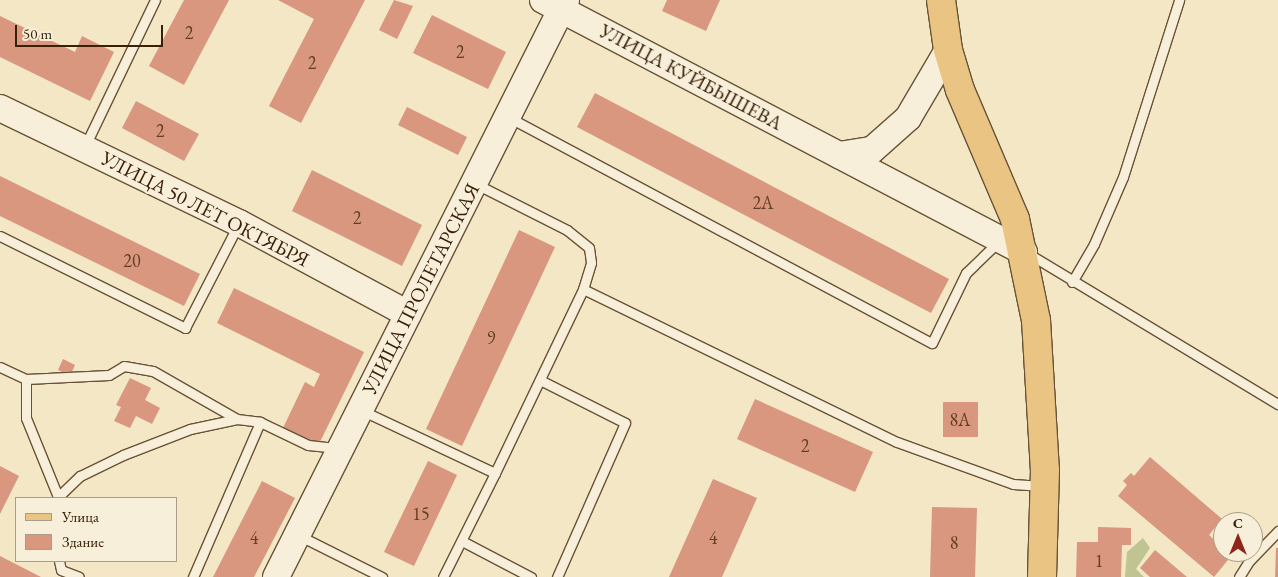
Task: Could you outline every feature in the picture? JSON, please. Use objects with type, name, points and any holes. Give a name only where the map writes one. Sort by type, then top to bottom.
[{"type":"main road","points":[[941,0],[948,50],[960,90],[1004,187],[1013,246],[1041,367],[1044,486],[1042,577]]},
{"type":"street","name":"УЛИЦА ПРОЛЕТАРСКАЯ","points":[[276,577],[507,117],[557,3]]},
{"type":"street","name":"УЛИЦА КУЙБЫШЕВА","points":[[557,3],[839,155],[1013,246]]},
{"type":"street","points":[[839,155],[872,150],[908,118],[948,50]]},
{"type":"street","name":"УЛИЦА 50 ЛЕТ ОКТЯБРЯ","points":[[0,108],[239,224],[408,314]]},
{"type":"lane","points":[[84,148],[155,0]]},
{"type":"lane","points":[[1072,282],[1094,244],[1123,177],[1179,0]]},
{"type":"lane","points":[[507,117],[932,343],[966,273],[1013,246],[1268,399],[1278,402]]},
{"type":"lane","points":[[443,577],[496,473],[583,289],[591,263],[589,248],[567,230],[474,183]]},
{"type":"lane","points":[[0,236],[185,328],[239,224]]},
{"type":"lane","points":[[583,289],[897,442],[1013,484],[1044,486]]},
{"type":"lane","points":[[0,367],[26,379],[109,375],[124,366],[153,371],[237,419]]},
{"type":"lane","points":[[26,379],[26,418],[58,497],[80,476],[123,455],[190,429],[237,419],[260,422],[308,445],[341,448]]},
{"type":"lane","points":[[540,380],[624,423],[558,577]]},
{"type":"lane","points":[[360,409],[496,473]]},
{"type":"lane","points":[[193,577],[260,422]]},
{"type":"lane","points":[[1239,577],[1249,561],[1278,531]]},
{"type":"lane","points":[[298,535],[382,577]]},
{"type":"lane","points":[[462,540],[531,577]]},
{"type":"lane","points":[[59,562],[61,570],[79,577]]},
{"type":"green space","points":[[1143,538],[1150,548],[1136,569],[1144,577],[1125,577],[1127,552]]},
{"type":"building","points":[[184,0],[229,0],[184,85],[149,66]]},
{"type":"building","points":[[278,0],[365,0],[301,123],[269,106],[314,19]]},
{"type":"building","points":[[394,0],[413,6],[397,39],[379,30]]},
{"type":"building","points":[[667,0],[720,0],[706,31],[662,11]]},
{"type":"building","points":[[432,15],[506,52],[488,89],[413,53]]},
{"type":"building","points":[[0,16],[75,52],[82,36],[114,52],[90,101],[0,57]]},
{"type":"building","points":[[595,93],[949,279],[931,313],[577,127]]},
{"type":"building","points":[[136,101],[199,134],[184,161],[122,128]]},
{"type":"building","points":[[407,107],[467,137],[458,155],[398,125]]},
{"type":"building","points":[[312,170],[422,225],[402,266],[292,211]]},
{"type":"building","points":[[0,176],[200,274],[184,306],[0,216]]},
{"type":"building","points":[[519,230],[555,247],[462,446],[426,429]]},
{"type":"building","points":[[234,288],[364,352],[318,446],[283,428],[305,382],[314,387],[320,374],[217,323]]},
{"type":"building","points":[[63,359],[75,365],[70,376],[58,370]]},
{"type":"building","points":[[130,378],[151,388],[145,400],[160,408],[152,424],[136,416],[130,428],[114,421],[121,407],[116,405]]},
{"type":"building","points":[[755,399],[873,452],[855,492],[737,439]]},
{"type":"building","points":[[943,402],[978,402],[978,437],[943,437]]},
{"type":"building","points":[[1150,457],[1214,512],[1213,530],[1209,535],[1213,539],[1213,562],[1226,562],[1214,577],[1118,496],[1127,485],[1123,481],[1131,473],[1134,476]]},
{"type":"building","points":[[428,461],[457,475],[414,566],[384,552]]},
{"type":"building","points":[[0,466],[19,476],[0,514]]},
{"type":"building","points":[[713,479],[757,498],[722,577],[669,577]]},
{"type":"building","points":[[262,481],[295,498],[254,577],[213,577]]},
{"type":"building","points":[[932,507],[977,508],[975,577],[930,577]]},
{"type":"building","points":[[1098,527],[1131,528],[1131,545],[1122,545],[1121,577],[1076,577],[1077,542],[1098,542]]},
{"type":"building","points":[[1276,548],[1278,548],[1278,577],[1275,577]]},
{"type":"building","points":[[1155,550],[1187,577],[1150,577],[1140,568]]},
{"type":"building","points":[[0,556],[41,577],[0,577]]}]
